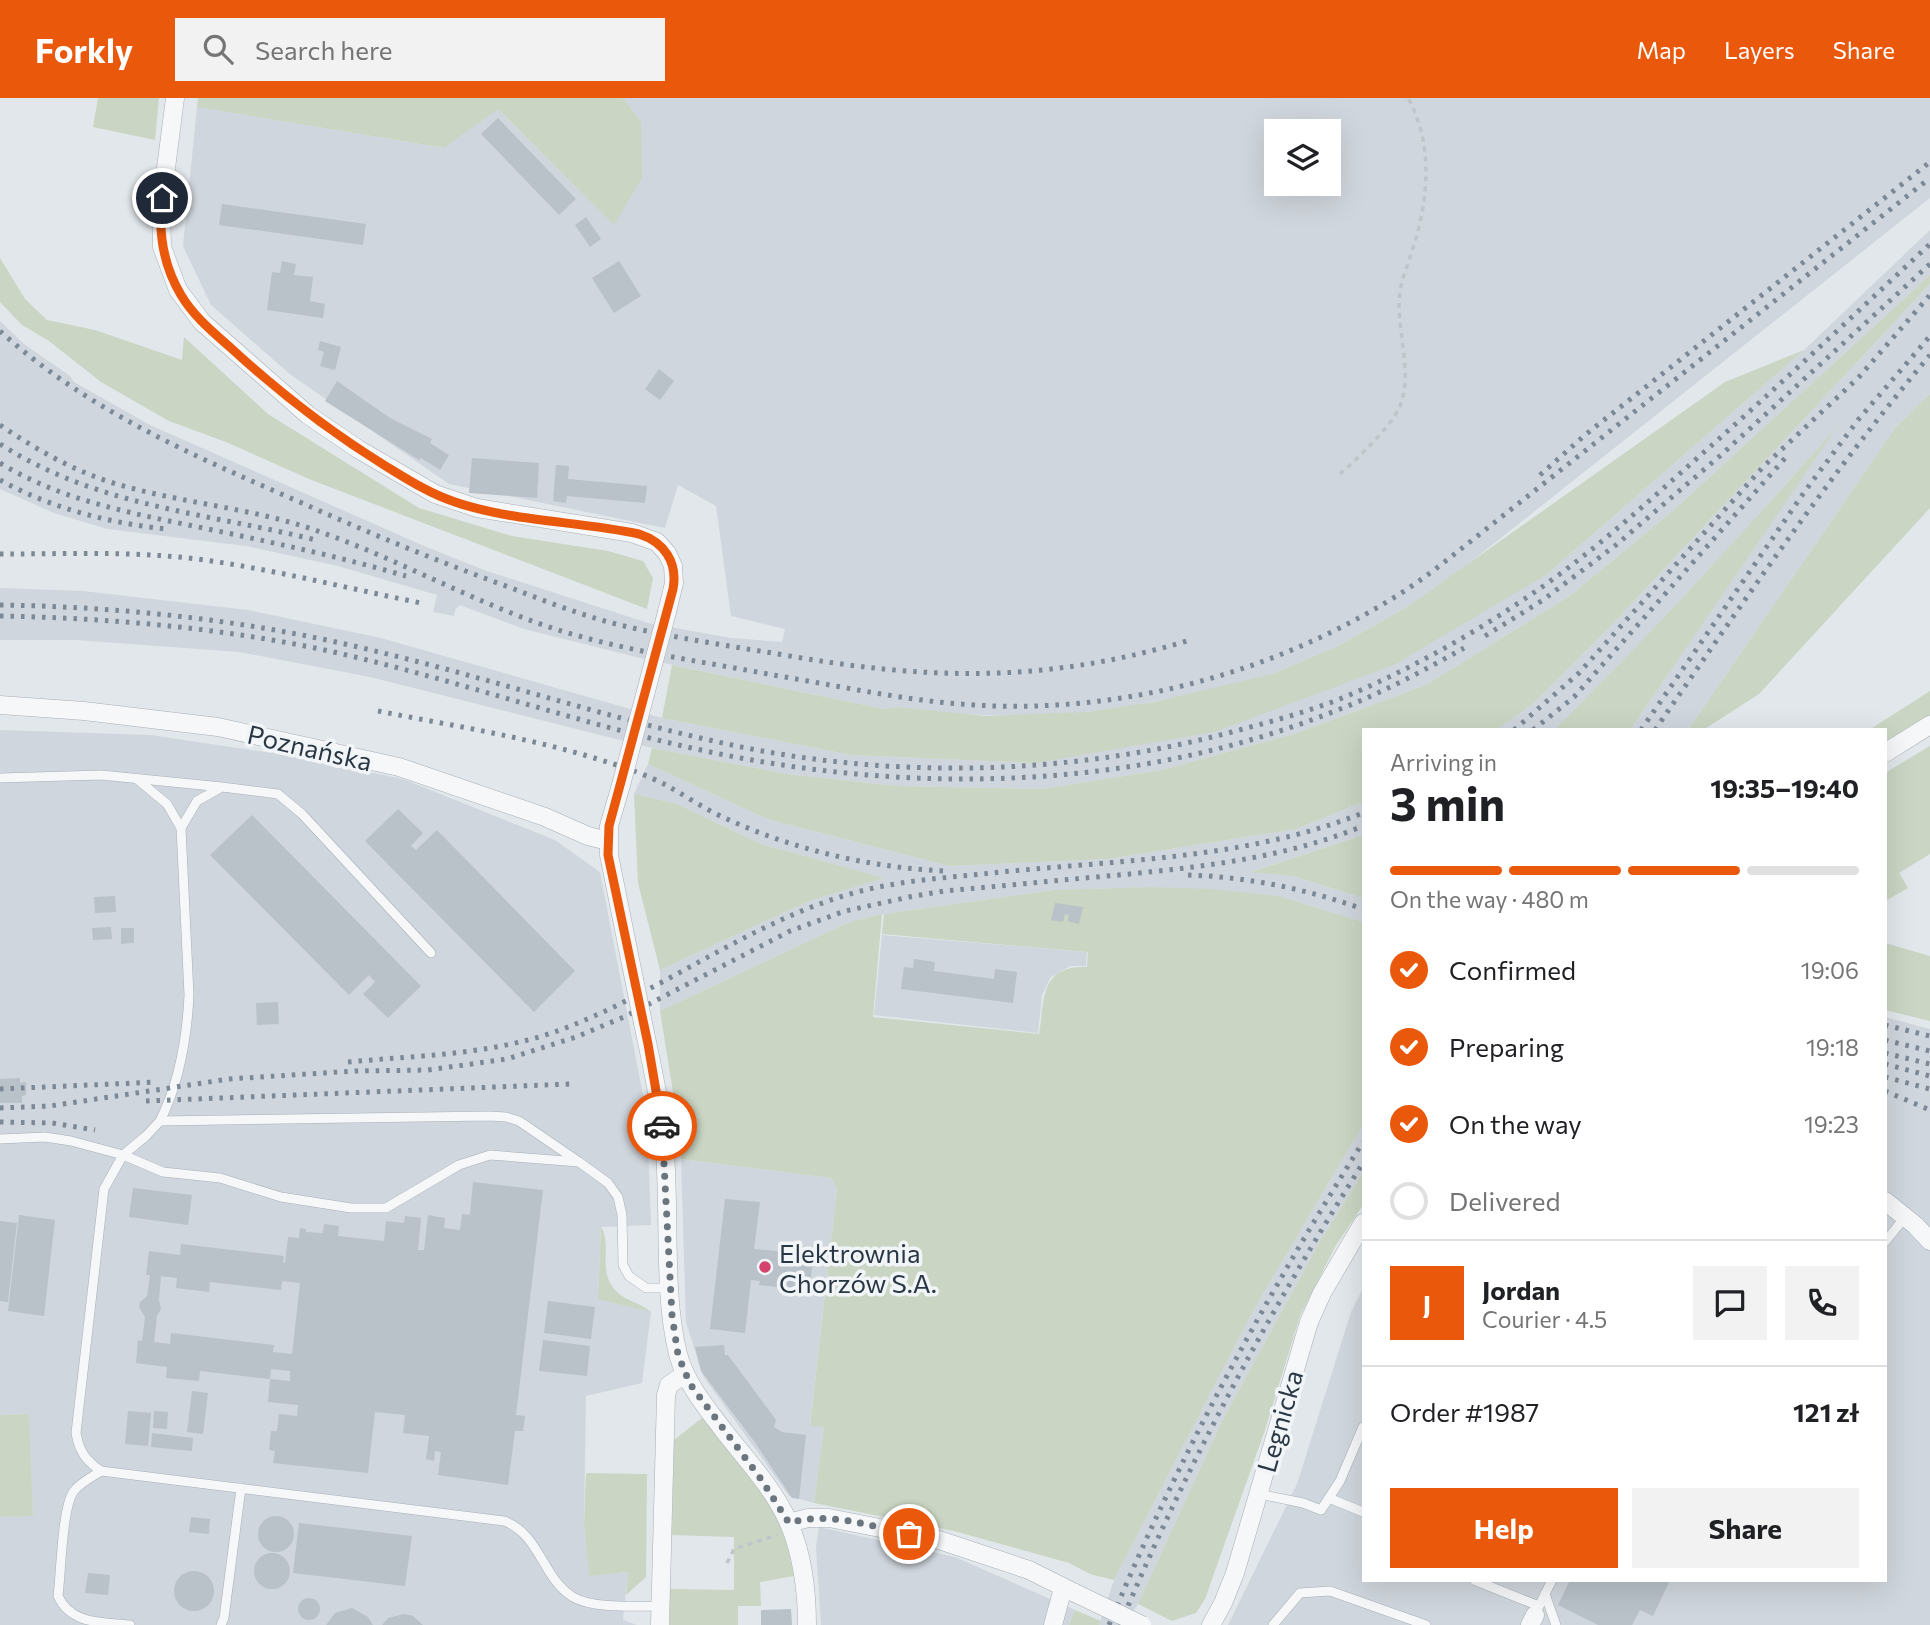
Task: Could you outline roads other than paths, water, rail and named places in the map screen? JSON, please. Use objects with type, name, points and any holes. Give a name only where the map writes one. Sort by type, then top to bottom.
[{"type":"street","points":[[175,98],[161,207],[161,240],[173,282],[186,304],[202,322],[308,415],[358,449],[435,494],[485,510],[632,533],[657,542],[670,558],[674,574],[667,612],[609,826],[608,855],[658,1097],[665,1154],[674,1333],[685,1374],[705,1406],[761,1479],[786,1528],[801,1568],[807,1625]]},
{"type":"street","name":"Poznańska","points":[[0,705],[84,711],[218,727],[386,764],[608,841]]},
{"type":"street","points":[[1887,752],[1930,725]]},
{"type":"street","points":[[1887,1203],[1930,1241]]},
{"type":"street","name":"Legnicka","points":[[1211,1625],[1228,1593],[1309,1322],[1322,1293],[1362,1225]]},
{"type":"street","points":[[660,1625],[666,1395],[668,1385],[685,1374]]},
{"type":"street","points":[[786,1528],[808,1518],[830,1518],[936,1539],[1029,1570],[1142,1625]]},
{"type":"street","points":[[1053,1625],[1069,1591]]},
{"type":"lane","points":[[0,778],[64,775],[135,778],[278,794],[302,814],[431,953]]},
{"type":"lane","points":[[135,778],[167,804],[181,828],[188,1017],[174,1082],[160,1121],[123,1155],[104,1189],[76,1433],[78,1446],[84,1457],[102,1471],[504,1521],[515,1525],[530,1538],[556,1581],[572,1596],[591,1602],[660,1606]]},
{"type":"lane","points":[[181,828],[197,801],[222,787]]},
{"type":"lane","points":[[160,1121],[506,1116],[519,1121],[608,1182],[618,1197],[622,1215],[624,1265],[629,1276],[646,1288],[670,1289]]},
{"type":"lane","points":[[0,1139],[45,1137],[71,1141],[123,1155],[163,1172],[219,1178],[281,1197],[351,1208],[386,1208],[458,1165],[490,1155],[579,1162]]},
{"type":"lane","points":[[1887,1240],[1905,1217]]},
{"type":"lane","points":[[1259,1494],[1303,1503],[1321,1510],[1340,1481],[1362,1429]]},
{"type":"lane","points":[[102,1471],[73,1492],[67,1507],[58,1596],[71,1614],[83,1620],[131,1625]]},
{"type":"lane","points":[[221,1625],[241,1488]]},
{"type":"lane","points":[[1329,1498],[1362,1512]]},
{"type":"lane","points":[[1477,1582],[1535,1615],[1551,1582]]},
{"type":"lane","points":[[1273,1625],[1300,1593],[1330,1591],[1426,1625]]},
{"type":"lane","points":[[1545,1594],[1556,1625]]},
{"type":"railway","points":[[1540,475],[1585,435],[1930,162]]},
{"type":"railway","points":[[0,425],[53,457],[95,477],[135,489],[265,516],[315,530],[522,617],[606,643],[923,700],[974,705],[1082,703],[1136,696],[1242,669],[1343,626],[1400,594],[1420,581],[1930,178]]},
{"type":"railway","points":[[0,605],[143,613],[285,632],[421,663],[718,742],[783,755],[849,763],[982,768],[1048,764],[1179,745],[1301,713],[1362,690],[1465,636],[1515,605],[1582,557],[1643,506],[1930,244]]},
{"type":"railway","points":[[1485,636],[1543,600],[1616,545],[1721,455],[1930,264]]},
{"type":"railway","points":[[1516,728],[1579,673],[1763,467],[1859,377],[1930,295]]},
{"type":"railway","points":[[0,331],[69,385],[182,449],[407,548],[590,617],[616,624],[832,663],[934,673],[1033,671],[1083,665],[1187,641]]},
{"type":"railway","points":[[1642,728],[1805,491],[1858,420],[1930,336]]},
{"type":"railway","points":[[1656,728],[1822,492],[1930,355]]},
{"type":"railway","points":[[0,444],[37,465],[114,495],[316,540]]},
{"type":"railway","points":[[1535,728],[1574,697],[1787,456]]},
{"type":"railway","points":[[0,463],[49,488],[101,505],[308,551],[406,576]]},
{"type":"railway","points":[[0,480],[39,499],[80,513],[166,529]]},
{"type":"railway","points":[[0,554],[173,556],[281,573],[421,603]]},
{"type":"railway","points":[[0,616],[79,619],[237,634],[367,660],[622,731],[725,755],[802,768],[879,776],[956,779],[1034,777],[1111,769],[1187,756],[1262,737],[1368,697],[1464,648]]},
{"type":"railway","points":[[378,711],[522,739],[615,764],[659,782],[727,819],[805,848],[887,866],[943,871]]},
{"type":"railway","points":[[348,1062],[487,1049],[541,1036],[605,1011],[785,918],[861,891],[937,878],[1223,850],[1317,829],[1362,813]]},
{"type":"railway","points":[[0,1108],[50,1106],[229,1079],[355,1071],[428,1070],[507,1059],[576,1037],[624,1017],[790,931],[845,911],[944,891],[1150,872],[1243,860],[1304,846],[1362,826]]},
{"type":"railway","points":[[1188,875],[1277,885],[1362,909]]},
{"type":"railway","points":[[1887,1025],[1930,1036]]},
{"type":"railway","points":[[1887,1040],[1930,1051]]},
{"type":"railway","points":[[1887,1053],[1930,1064]]},
{"type":"railway","points":[[1887,1065],[1930,1076]]},
{"type":"railway","points":[[1887,1078],[1930,1089]]},
{"type":"railway","points":[[0,1089],[157,1082]]},
{"type":"railway","points":[[146,1101],[570,1084]]},
{"type":"railway","points":[[1887,1092],[1930,1110]]},
{"type":"railway","points":[[0,1122],[52,1123],[95,1130]]},
{"type":"railway","points":[[1109,1625],[1165,1500],[1226,1378],[1292,1259],[1362,1144]]},
{"type":"railway","points":[[1120,1625],[1173,1506],[1232,1389],[1295,1275],[1362,1165]]},
{"type":"place","name":"Elektrownia Chorzów S.A.","points":[[765,1267]]}]
